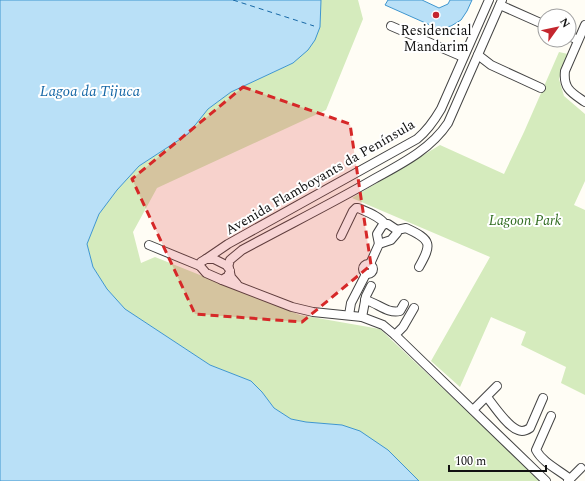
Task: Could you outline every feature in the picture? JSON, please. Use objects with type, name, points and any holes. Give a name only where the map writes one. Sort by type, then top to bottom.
[{"type":"street","name":"Avenida Flamboyants da Península","points":[[206,258],[228,244],[417,139],[433,124],[441,109],[489,0]]},
{"type":"street","name":"Avenida Flamboyants da Península","points":[[222,280],[228,276],[230,260],[232,257],[242,250],[351,192],[430,145],[441,134],[448,123],[501,2]]},
{"type":"street","points":[[501,2],[537,21]]},
{"type":"street","points":[[585,25],[565,71],[564,77],[565,85],[569,90],[585,102]]},
{"type":"street","points":[[391,26],[463,57]]},
{"type":"street","points":[[476,58],[485,65],[491,65],[541,88]]},
{"type":"street","points":[[400,148],[402,154],[408,159]]},
{"type":"street","points":[[341,236],[353,211],[358,208],[382,220],[385,224],[388,224],[397,230],[406,228],[427,241],[429,246],[428,251],[419,267]]},
{"type":"street","points":[[349,315],[351,303],[366,274],[371,273],[373,270],[373,267],[370,264],[379,244],[377,234],[385,224]]},
{"type":"street","points":[[379,244],[391,240],[397,233],[397,230]]},
{"type":"street","points":[[149,245],[200,266],[206,273],[222,280],[292,307],[313,312],[362,317],[382,325],[396,335],[546,481]]},
{"type":"street","points":[[200,266],[206,258],[214,259],[229,269],[231,277],[239,286]]},
{"type":"street","points":[[362,317],[365,300],[371,286]]},
{"type":"street","points":[[365,300],[373,301],[392,312],[400,311],[404,304]]},
{"type":"street","points":[[396,335],[404,327],[414,308]]},
{"type":"street","points":[[473,410],[497,386]]},
{"type":"street","points":[[487,397],[511,425],[517,430],[521,431],[530,428],[543,398]]},
{"type":"street","points":[[551,416],[536,450],[538,455],[569,480],[581,468]]},
{"type":"highlighted area","points":[[243,87],[350,124],[371,265],[302,322],[195,314],[132,179]]},
{"type":"green space","points":[[321,0],[358,0],[363,19],[326,110],[157,188],[133,232],[141,263],[155,257],[300,315],[380,329],[541,481],[419,481],[388,450],[342,425],[306,422],[291,419],[274,408],[262,392],[251,381],[210,365],[125,309],[107,289],[93,267],[87,244],[99,214],[117,190],[139,166],[188,134],[208,109],[231,92],[293,63],[320,27]]},
{"type":"green space","name":"Lagoon Park","points":[[559,52],[568,54],[559,79],[564,96],[585,114],[585,181],[574,205],[585,210],[585,395],[561,383],[566,367],[521,345],[526,332],[491,317],[460,387],[431,361],[490,257],[352,198],[440,145],[504,174]]},
{"type":"water","name":"Lagoa da Tijuca","points":[[0,0],[321,0],[320,27],[315,40],[308,50],[293,63],[231,92],[208,109],[188,134],[139,166],[117,190],[99,214],[87,244],[93,267],[107,289],[125,309],[210,365],[251,381],[262,392],[274,408],[291,419],[306,422],[342,425],[360,431],[388,450],[419,481],[0,481]]},
{"type":"water","name":"Residencial Mandarim","points":[[388,0],[422,0],[439,8],[448,4],[450,0],[472,0],[461,20],[451,26],[439,29],[385,5]]},
{"type":"ferry route","points":[[233,0],[314,26]]},
{"type":"place","name":"Residencial Mandarim","points":[[436,15]]}]
